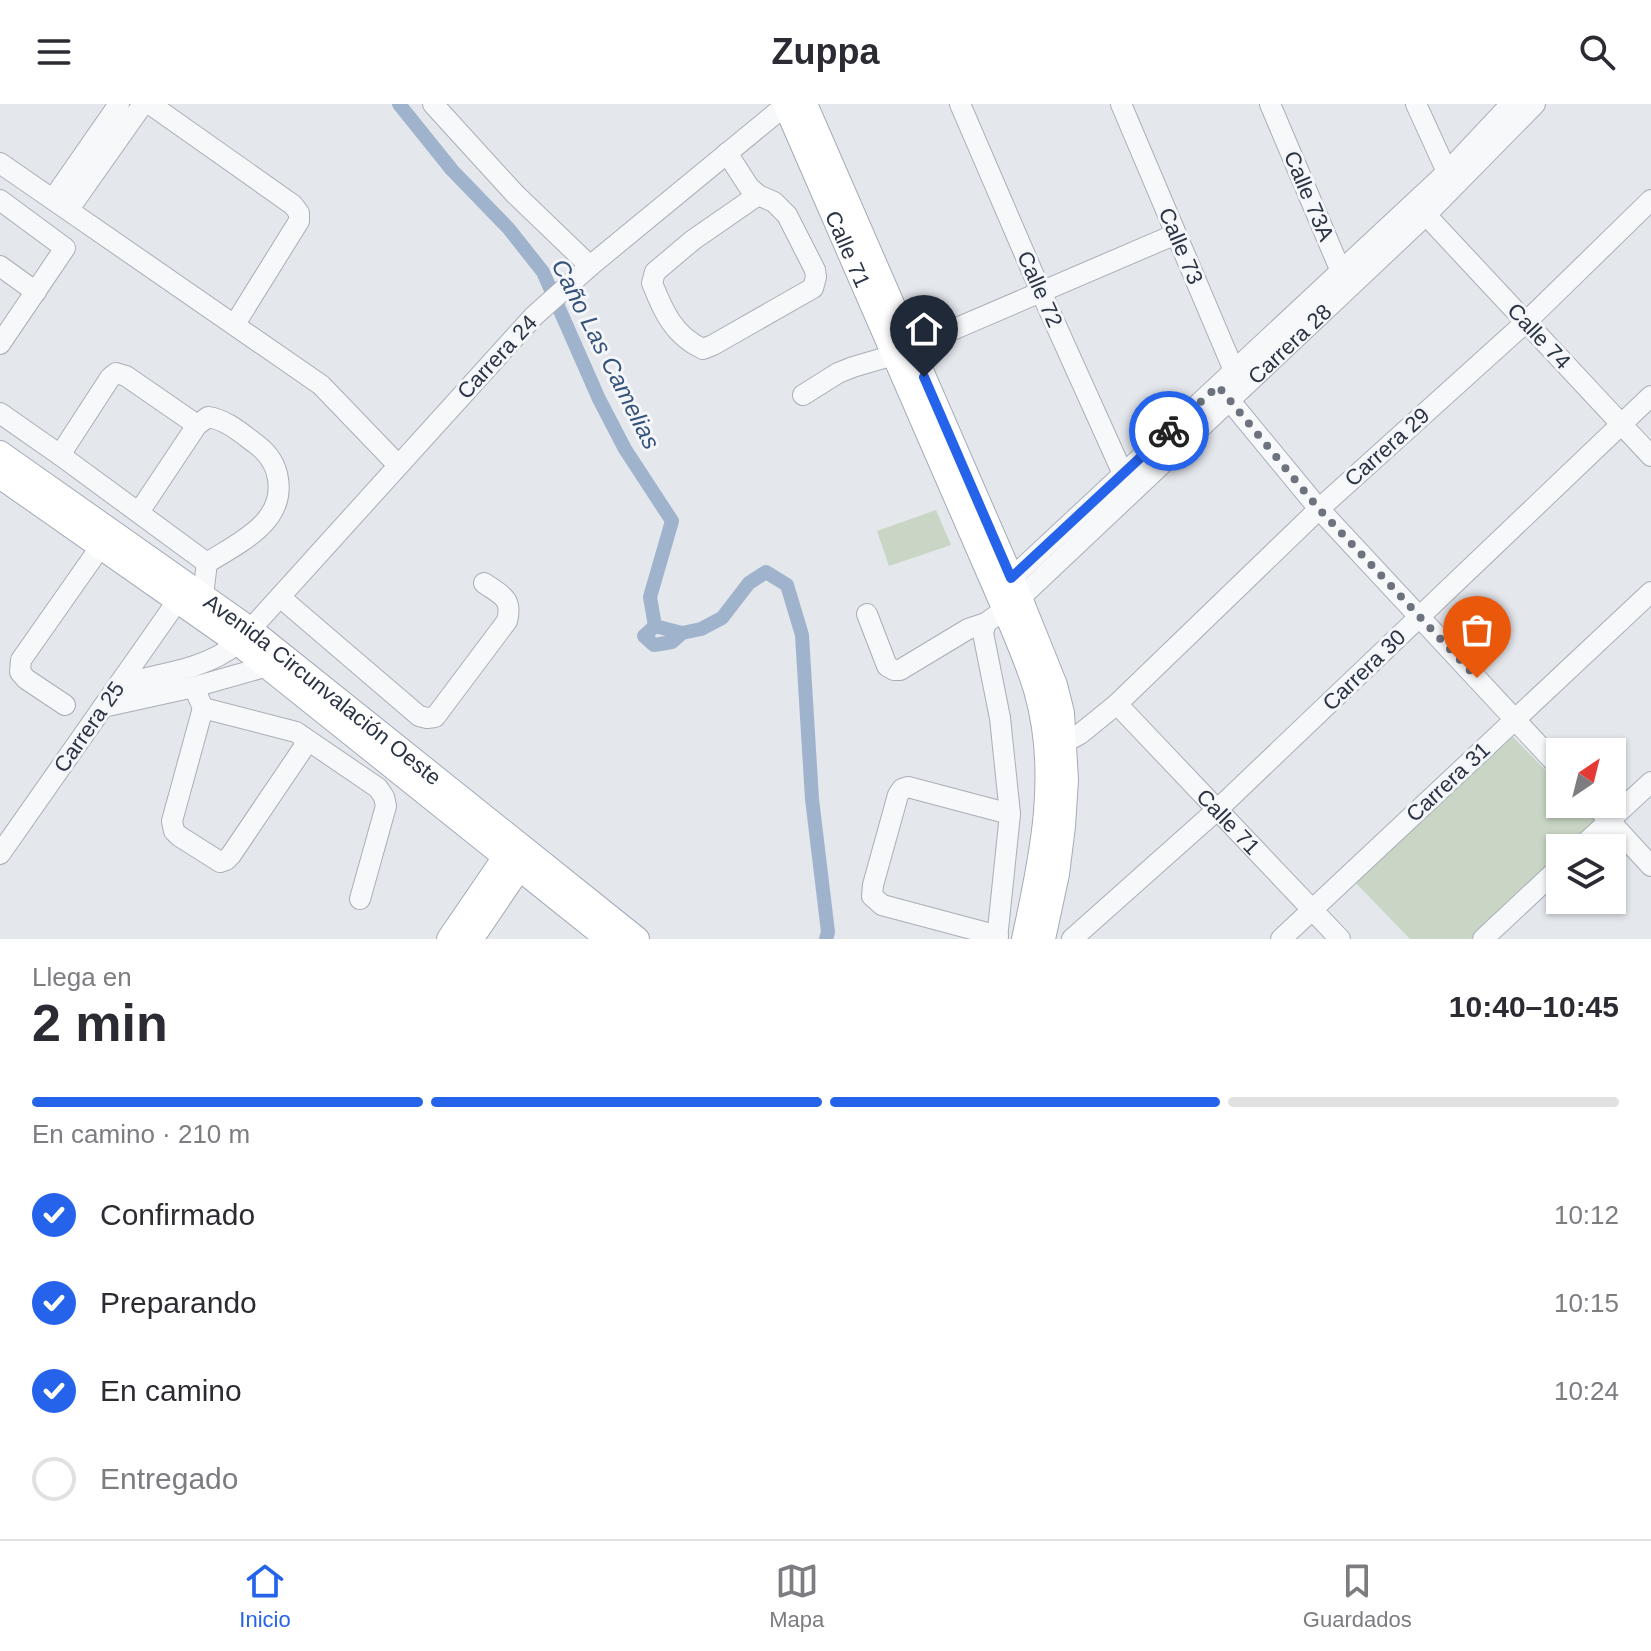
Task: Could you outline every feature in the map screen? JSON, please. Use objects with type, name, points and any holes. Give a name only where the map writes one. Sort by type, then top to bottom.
[{"type":"main road","name":"Calle 71","points":[[790,104],[903,352],[1004,600],[1037,691],[1043,720],[1056,747]]},
{"type":"main road","name":"Avenida Circunvalación Oeste","points":[[0,453],[203,595],[244,636],[517,855],[608,939]]},
{"type":"main road","name":"Avenida Circunvalación Oeste","points":[[0,476],[178,600],[244,636],[268,666],[517,855],[637,939]]},
{"type":"main road","points":[[1024,939],[1039,870],[1048,780],[1056,747]]},
{"type":"main road","points":[[1043,939],[1057,874],[1063,826],[1066,780],[1056,747]]},
{"type":"main road","points":[[449,939],[517,855]]},
{"type":"main road","points":[[471,939],[517,855]]},
{"type":"street","points":[[61,204],[119,104]]},
{"type":"street","points":[[61,204],[143,104]]},
{"type":"street","points":[[150,104],[293,205],[299,213],[299,221],[235,324]]},
{"type":"street","points":[[433,104],[515,194],[590,266]]},
{"type":"street","name":"Carrera 24","points":[[119,684],[208,662],[224,654],[280,597],[534,316],[590,266],[790,104]]},
{"type":"street","name":"Calle 72","points":[[960,104],[1123,474]]},
{"type":"street","name":"Calle 73","points":[[1121,104],[1176,234],[1230,387],[1319,509],[1546,753]]},
{"type":"street","name":"Calle 73A","points":[[1270,104],[1345,280]]},
{"type":"street","points":[[1416,104],[1447,172]]},
{"type":"street","name":"Carrera 28","points":[[1004,600],[1345,280],[1511,104]]},
{"type":"street","name":"Carrera 28","points":[[1345,280],[1426,215],[1535,104]]},
{"type":"street","points":[[727,153],[749,187],[774,202],[787,215],[815,270],[815,282],[813,288],[703,349],[675,330],[652,283],[655,272],[693,240],[758,195]]},
{"type":"street","points":[[0,163],[321,385],[398,465]]},
{"type":"street","points":[[0,200],[65,248],[1,340]]},
{"type":"street","name":"Carrera 29","points":[[1056,747],[1080,734],[1117,704],[1319,509],[1526,322],[1651,200]]},
{"type":"street","name":"Calle 74","points":[[1426,215],[1651,456]]},
{"type":"street","points":[[803,395],[838,373],[903,352],[1176,234]]},
{"type":"street","points":[[0,266],[36,292]]},
{"type":"street","points":[[60,455],[116,373],[126,376],[197,425]]},
{"type":"street","name":"Carrera 28","points":[[1004,600],[1123,474],[1230,387]]},
{"type":"street","name":"Carrera 30","points":[[1072,939],[1218,809],[1651,396]]},
{"type":"street","points":[[0,413],[207,563]]},
{"type":"street","points":[[139,512],[197,425],[208,417],[220,418],[266,452],[275,467],[279,483],[272,515],[258,530],[207,563],[203,595]]},
{"type":"street","points":[[65,705],[26,679],[20,672],[21,660],[101,546]]},
{"type":"street","points":[[280,597],[419,716],[427,718],[435,717],[507,621],[510,610],[506,599],[484,583]]},
{"type":"street","name":"Carrera 31","points":[[1281,939],[1651,592]]},
{"type":"street","name":"Carrera 25","points":[[2,847],[178,600]]},
{"type":"street","points":[[867,614],[887,666],[900,670],[968,629],[1004,600]]},
{"type":"street","points":[[1004,600],[983,633],[1000,718],[1010,814],[998,937],[882,905],[872,896],[902,789],[908,787],[928,791],[1010,814]]},
{"type":"street","points":[[103,707],[194,687],[268,666]]},
{"type":"street","points":[[194,687],[203,708],[172,821],[174,831],[179,836],[220,862],[231,855],[304,747],[304,738]]},
{"type":"street","name":"Calle 71","points":[[1117,704],[1340,939]]},
{"type":"street","points":[[203,708],[296,732],[378,788],[386,806],[360,899]]},
{"type":"street","points":[[1595,834],[1651,782]]},
{"type":"street","points":[[1606,818],[1651,866]]},
{"type":"street","points":[[1483,939],[1546,880]]},
{"type":"green space","points":[[936,510],[951,545],[889,566],[877,531]]},
{"type":"green space","points":[[1512,736],[1546,771],[1546,818],[1592,818],[1597,823],[1585,834],[1546,834],[1546,870],[1471,939],[1410,939],[1351,878]]},
{"type":"waterway","name":"Caño Las Camelias","points":[[399,104],[452,170],[509,229],[543,272],[599,399],[625,449],[672,521],[650,597],[655,626],[682,633],[701,629],[722,618],[749,583],[766,572],[787,585],[802,635],[812,799],[828,932],[826,939]]},
{"type":"waterway","points":[[655,626],[644,636],[654,645],[672,642],[682,633]]},
{"type":"way so far","points":[[1169,431],[1218,386],[1319,509],[1477,678]]},
{"type":"route","points":[[924,377],[1011,578],[1169,431]]}]
